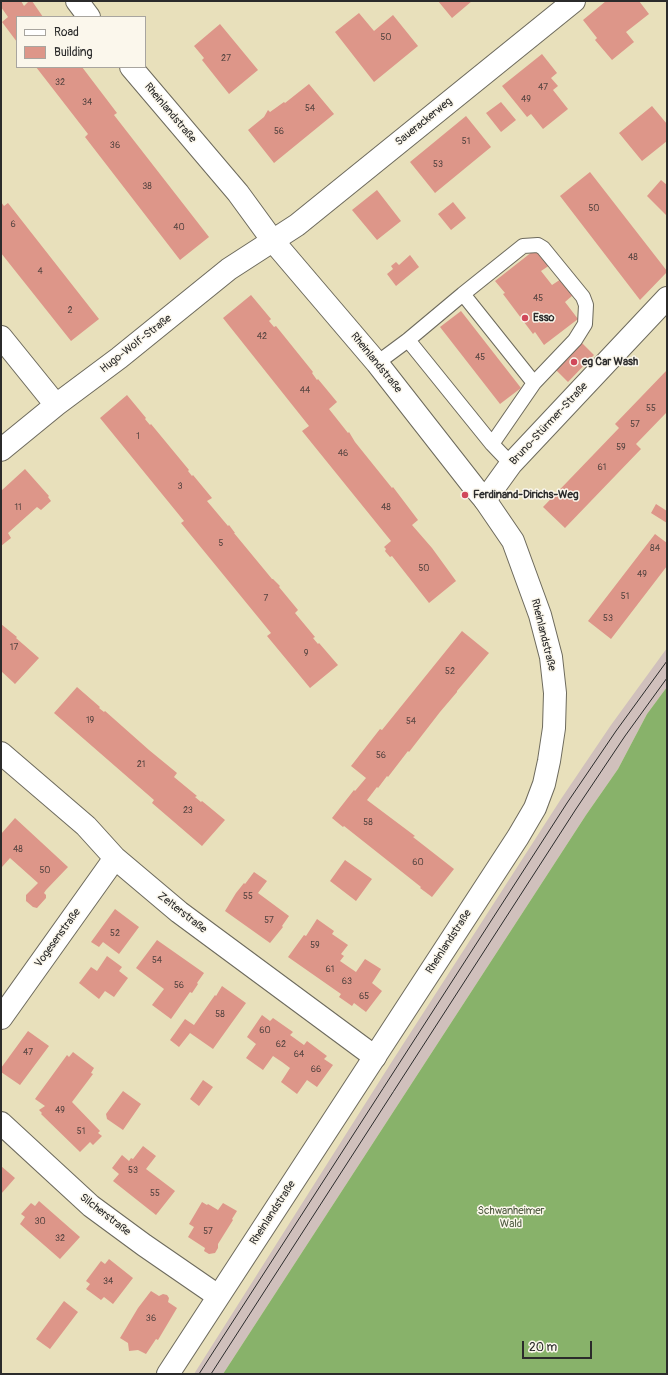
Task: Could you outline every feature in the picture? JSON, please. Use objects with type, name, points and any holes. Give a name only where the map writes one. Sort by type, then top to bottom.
[{"type":"street","points":[[77,1],[88,16]]},
{"type":"street","name":"Sauerackerweg","points":[[272,241],[303,220],[574,1]]},
{"type":"street","name":"Rheinlandstraße","points":[[132,68],[238,193],[272,241],[377,363],[485,500],[514,541],[540,615],[551,657],[555,693],[554,728],[549,761],[544,784],[535,808],[518,837],[168,1374]]},
{"type":"street","name":"Hugo-Wolf-Straße","points":[[1,450],[56,405],[119,358],[229,269],[272,241]]},
{"type":"street","name":"Bruno-Stürmer-Straße","points":[[485,500],[510,464],[667,298]]},
{"type":"street","points":[[1,337],[56,405]]},
{"type":"street","name":"Zelterstraße","points":[[1,753],[86,826],[115,858],[179,912],[375,1057]]},
{"type":"street","name":"Vogesenstraße","points":[[1,1018],[115,858]]},
{"type":"street","name":"Silcherstraße","points":[[1,1123],[91,1206],[218,1296]]},
{"type":"lane","points":[[377,363],[408,340],[523,246],[538,245],[543,248],[583,296],[586,305],[585,324],[575,340],[534,383],[492,444]]},
{"type":"lane","points":[[463,294],[534,383]]},
{"type":"lane","points":[[408,340],[510,464]]},
{"type":"shaded area","points":[[667,648],[667,687],[647,714],[618,769],[586,815],[223,1374],[194,1374],[391,1063],[561,799],[611,725]]},
{"type":"green space","name":"Schwanheimer Wald","points":[[667,687],[667,1374],[223,1374],[586,815],[618,769],[647,714]]},
{"type":"building","points":[[1,1],[21,1],[24,6],[29,1],[32,1],[42,16],[16,16],[16,41],[2,22],[8,17],[1,7]]},
{"type":"building","points":[[438,1],[472,1],[452,18]]},
{"type":"building","points":[[606,1],[639,1],[649,14],[626,32],[634,42],[612,60],[595,40],[597,38],[583,20]]},
{"type":"building","points":[[359,13],[374,31],[393,15],[418,46],[374,82],[335,32]]},
{"type":"building","points":[[220,24],[258,70],[229,94],[202,60],[204,58],[194,46]]},
{"type":"building","points":[[542,54],[557,73],[551,78],[558,86],[553,90],[568,109],[543,129],[531,114],[527,117],[502,86]]},
{"type":"building","points":[[37,68],[83,68],[117,113],[114,115],[209,237],[180,260],[85,137],[88,134]]},
{"type":"building","points":[[309,84],[334,114],[274,163],[248,130],[264,117],[268,110],[270,112],[284,102],[285,103]]},
{"type":"building","points":[[501,102],[516,120],[501,132],[486,113]]},
{"type":"building","points":[[652,106],[667,124],[667,141],[642,161],[619,133]]},
{"type":"building","points":[[466,116],[491,147],[435,193],[410,162]]},
{"type":"building","points":[[590,172],[667,271],[640,300],[560,196]]},
{"type":"building","points":[[661,180],[667,185],[667,216],[647,196]]},
{"type":"building","points":[[377,190],[401,221],[377,240],[352,210]]},
{"type":"building","points":[[1,202],[4,206],[8,203],[99,319],[71,341],[1,253]]},
{"type":"building","points":[[453,202],[466,218],[451,230],[438,214]]},
{"type":"building","points":[[537,248],[550,265],[541,271],[552,285],[561,279],[573,295],[565,302],[578,319],[544,345],[535,332],[533,334],[495,281]]},
{"type":"building","points":[[410,255],[419,267],[396,286],[387,274],[393,269],[391,266],[396,262],[399,265]]},
{"type":"building","points":[[251,295],[271,319],[269,321],[274,327],[276,326],[313,372],[312,373],[317,380],[318,379],[337,402],[329,409],[348,433],[349,432],[355,442],[392,488],[393,487],[418,520],[412,525],[432,548],[456,581],[429,603],[392,556],[390,557],[385,551],[386,549],[384,547],[391,541],[302,431],[309,426],[223,318]]},
{"type":"building","points":[[461,311],[521,388],[500,404],[440,327]]},
{"type":"building","name":"eg Car Wash","points":[[581,342],[594,355],[568,382],[555,369]]},
{"type":"building","points":[[667,370],[667,412],[636,444],[641,449],[565,528],[543,507],[619,428],[615,424]]},
{"type":"building","points":[[127,395],[146,418],[145,419],[150,425],[151,424],[189,470],[188,471],[192,476],[193,475],[212,498],[207,501],[228,526],[229,525],[272,579],[280,586],[279,587],[298,610],[295,613],[315,637],[313,638],[338,665],[310,688],[267,636],[271,633],[181,523],[184,521],[100,418]]},
{"type":"building","points":[[25,469],[49,496],[48,497],[51,501],[41,510],[37,507],[8,533],[11,538],[1,546],[1,491]]},
{"type":"building","points":[[656,504],[667,511],[667,523],[651,513]]},
{"type":"building","points":[[655,534],[667,543],[667,566],[611,639],[588,621]]},
{"type":"building","points":[[1,624],[39,658],[15,684],[1,671]]},
{"type":"building","points":[[462,631],[489,653],[409,752],[408,751],[388,777],[387,776],[367,800],[415,836],[413,837],[454,869],[432,897],[332,818],[354,790],[355,791],[366,778],[351,766]]},
{"type":"building","points":[[77,687],[100,707],[99,708],[104,712],[105,711],[177,773],[174,777],[197,796],[195,797],[225,820],[202,846],[152,803],[154,800],[54,713]]},
{"type":"building","points":[[15,818],[68,867],[46,890],[44,893],[46,898],[37,908],[33,907],[26,901],[26,895],[38,883],[10,858],[2,867],[1,866],[1,834]]},
{"type":"building","points":[[345,860],[372,879],[356,901],[330,881]]},
{"type":"building","points":[[254,872],[267,881],[258,893],[289,916],[282,926],[283,927],[270,943],[225,911],[236,893]]},
{"type":"building","points":[[115,909],[139,927],[119,954],[103,942],[99,947],[91,942]]},
{"type":"building","points":[[317,919],[334,931],[332,934],[348,945],[341,954],[344,956],[340,961],[356,972],[365,959],[381,969],[372,983],[382,991],[366,1012],[354,1003],[352,1006],[339,997],[341,994],[288,957],[304,935],[306,936]]},
{"type":"building","points":[[157,940],[204,973],[192,993],[190,992],[171,1019],[152,1005],[164,989],[136,968]]},
{"type":"building","points":[[107,956],[122,967],[119,971],[128,978],[114,997],[105,991],[99,999],[79,983],[91,967],[97,971]]},
{"type":"building","points":[[222,986],[246,1003],[213,1049],[190,1033],[179,1047],[170,1040],[185,1019],[194,1025]]},
{"type":"building","points":[[262,1015],[270,1021],[273,1018],[293,1032],[290,1035],[304,1045],[307,1041],[327,1056],[324,1059],[333,1065],[317,1087],[307,1080],[297,1094],[281,1082],[290,1068],[282,1062],[273,1056],[263,1070],[246,1058],[256,1044],[247,1037]]},
{"type":"building","points":[[28,1031],[49,1046],[20,1085],[1,1072],[1,1068]]},
{"type":"building","points":[[73,1052],[94,1068],[91,1073],[93,1074],[72,1102],[100,1131],[98,1133],[102,1136],[93,1145],[90,1142],[80,1152],[41,1114],[42,1113],[39,1110],[45,1106],[35,1099],[67,1055],[69,1057]]},
{"type":"building","points":[[203,1080],[213,1087],[199,1106],[190,1099]]},
{"type":"building","points":[[123,1091],[141,1104],[123,1130],[107,1119],[106,1114]]},
{"type":"building","points":[[143,1146],[156,1156],[146,1169],[175,1191],[156,1215],[113,1181],[119,1174],[112,1168],[122,1155],[129,1161],[131,1158],[133,1159]]},
{"type":"building","points":[[1,1166],[15,1178],[1,1194]]},
{"type":"building","points":[[39,1201],[80,1237],[60,1259],[20,1224],[25,1217],[21,1214],[31,1203],[35,1206]]},
{"type":"building","points":[[202,1202],[218,1210],[223,1203],[237,1211],[218,1244],[218,1248],[215,1253],[209,1254],[204,1251],[205,1248],[188,1237],[194,1227],[189,1224]]},
{"type":"building","points":[[109,1259],[133,1278],[113,1304],[104,1297],[101,1300],[86,1289],[90,1284],[86,1281],[101,1261],[105,1264]]},
{"type":"building","points":[[151,1291],[159,1296],[163,1294],[167,1295],[169,1298],[168,1302],[177,1308],[158,1340],[156,1339],[146,1354],[138,1350],[129,1351],[128,1343],[120,1338],[138,1308]]},
{"type":"building","points":[[64,1301],[78,1312],[50,1349],[36,1339]]},
{"type":"tram line","points":[[199,1374],[567,803],[616,731],[667,661]]},
{"type":"tram line","points":[[211,1374],[576,809],[625,736],[667,678]]},
{"type":"place","name":"Esso","points":[[525,318]]},
{"type":"place","name":"eg Car Wash","points":[[574,362]]},
{"type":"place","name":"Ferdinand-Dirichs-Weg","points":[[465,495]]}]
